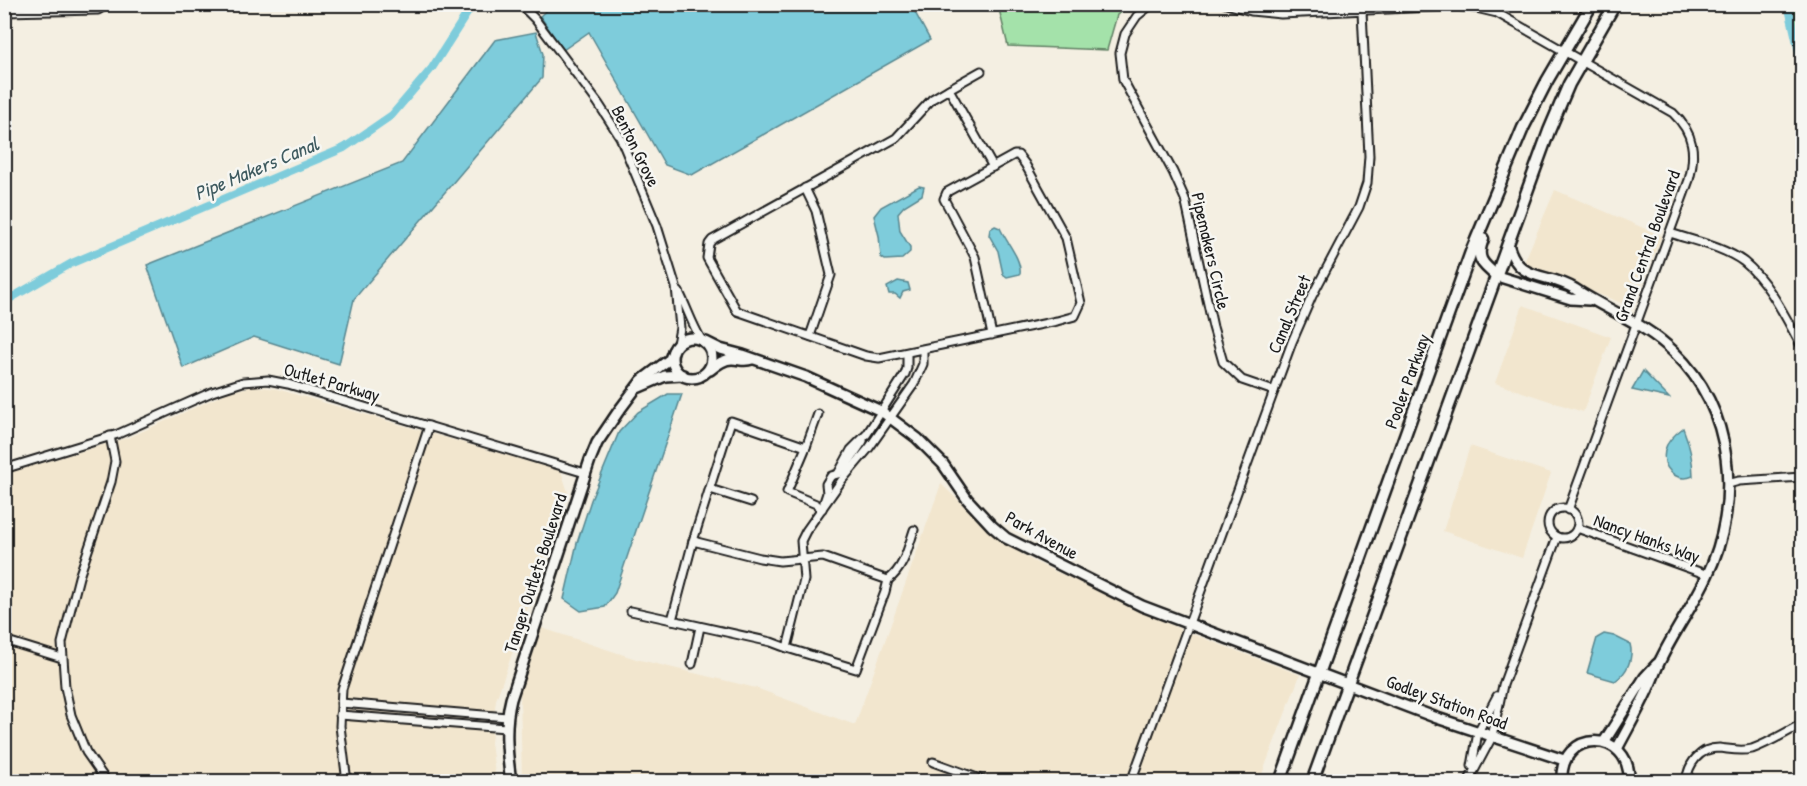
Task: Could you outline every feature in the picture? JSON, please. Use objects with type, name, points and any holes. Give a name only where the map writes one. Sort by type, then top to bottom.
[{"type":"main road","name":"Pooler Parkway","points":[[1280,782],[1471,252],[1522,128],[1592,4]]},
{"type":"main road","points":[[1312,782],[1549,131],[1569,84],[1615,4]]},
{"type":"main road","points":[[1497,276],[1485,266],[1479,256],[1479,249],[1511,167],[1510,157]]},
{"type":"street","points":[[4,12],[98,10],[108,4]]},
{"type":"street","name":"Benton Grove","points":[[520,4],[535,19],[598,103],[620,137],[657,226],[676,287],[690,320],[704,341]]},
{"type":"street","name":"Pipemakers Circle","points":[[1152,4],[1137,16],[1125,34],[1120,52],[1123,80],[1173,172],[1185,199],[1223,362],[1242,380],[1274,391]]},
{"type":"street","points":[[1226,4],[1251,11],[1281,14],[1453,6],[1476,8],[1497,14],[1564,51]]},
{"type":"street","name":"Canal Street","points":[[1131,782],[1293,340],[1312,296],[1359,207],[1367,183],[1369,156],[1362,11]]},
{"type":"street","name":"Grand Central Boulevard","points":[[1564,51],[1672,113],[1683,123],[1692,145],[1693,162],[1670,233],[1568,510]]},
{"type":"street","points":[[981,71],[932,99],[896,138],[712,240],[706,253],[737,311],[872,358],[923,350],[1068,319],[1075,316],[1081,303],[1066,238],[1018,155],[1014,155],[947,192],[944,199],[975,257],[992,335]]},
{"type":"street","points":[[949,89],[993,167]]},
{"type":"street","points":[[804,188],[816,211],[831,276],[810,336]]},
{"type":"street","points":[[1670,233],[1731,254],[1743,262],[1766,286],[1803,347]]},
{"type":"street","points":[[1508,244],[1516,264],[1524,271],[1571,287],[1591,300],[1636,322],[1676,353],[1711,405],[1722,435],[1728,484],[1726,517],[1719,546],[1708,575],[1660,660],[1617,749]]},
{"type":"street","points":[[1497,276],[1571,299],[1591,300]]},
{"type":"street","name":"Benton Grove","points":[[675,347],[680,328],[676,287]]},
{"type":"street","points":[[638,388],[665,376],[683,375],[693,378],[701,376],[708,371],[713,356],[711,349],[704,341],[691,337],[684,339],[675,347],[672,358],[674,366],[683,375]]},
{"type":"street","name":"Park Avenue","points":[[704,341],[806,377],[881,411],[917,438],[943,464],[967,499],[1006,538],[1143,606],[1320,672]]},
{"type":"street","name":"Tanger Outlets Boulevard","points":[[512,782],[506,728],[507,717],[524,656],[585,473],[602,435],[642,380],[670,359],[675,347]]},
{"type":"street","points":[[787,648],[804,580],[801,541],[823,507],[891,418],[920,374],[923,350]]},
{"type":"street","points":[[823,507],[827,493],[826,484],[831,476],[838,474],[851,450],[867,434],[905,374],[908,368],[907,353]]},
{"type":"street","name":"Park Avenue","points":[[708,371],[719,363],[731,359],[745,361],[752,359]]},
{"type":"street","name":"Outlet Parkway","points":[[4,469],[110,436],[212,392],[243,382],[268,380],[585,473]]},
{"type":"street","points":[[818,414],[788,492],[823,507]]},
{"type":"street","points":[[672,620],[693,542],[731,421],[806,447]]},
{"type":"street","points":[[347,782],[340,726],[342,689],[429,426]]},
{"type":"street","points":[[107,782],[86,752],[71,715],[65,687],[62,643],[67,618],[111,482],[115,461],[110,436]]},
{"type":"street","points":[[1728,484],[1738,481],[1803,477]]},
{"type":"street","points":[[710,489],[751,502]]},
{"type":"street","points":[[1568,510],[1577,519],[1577,528],[1567,538],[1557,537],[1548,528],[1548,519],[1554,511],[1568,510]]},
{"type":"street","name":"Nancy Hanks Way","points":[[1577,528],[1708,575]]},
{"type":"street","points":[[631,611],[771,642],[856,669],[888,580],[896,574],[903,561],[914,530]]},
{"type":"street","points":[[1468,782],[1478,732],[1503,685],[1557,537]]},
{"type":"street","points":[[693,542],[780,561],[823,557],[888,580]]},
{"type":"street","points":[[692,664],[700,627]]},
{"type":"street","points":[[4,640],[62,658]]},
{"type":"street","points":[[1604,742],[1645,676],[1660,660]]},
{"type":"street","name":"Godley Station Road","points":[[1320,672],[1478,732],[1564,760]]},
{"type":"street","points":[[1471,773],[1492,737],[1503,685]]},
{"type":"street","points":[[341,703],[507,717]]},
{"type":"street","points":[[340,715],[506,728]]},
{"type":"street","points":[[1686,782],[1691,763],[1703,752],[1716,748],[1738,751],[1750,749],[1803,724]]},
{"type":"street","points":[[1562,782],[1561,770],[1564,760],[1581,744],[1592,741],[1604,742],[1617,749],[1627,764],[1629,782]]},
{"type":"street","points":[[933,762],[988,782]]},
{"type":"shaded area","points":[[1555,190],[1662,236],[1632,307],[1523,265]]},
{"type":"shaded area","points":[[1523,305],[1611,337],[1583,412],[1495,383]]},
{"type":"shaded area","points":[[254,386],[277,389],[561,471],[568,492],[496,700],[491,743],[496,781],[5,782],[5,474],[130,437],[229,392]]},
{"type":"shaded area","points":[[1470,446],[1551,473],[1522,558],[1443,531]]},
{"type":"shaded area","points":[[941,484],[1003,542],[1033,561],[1182,630],[1300,675],[1259,782],[522,781],[520,693],[539,627],[636,659],[756,688],[855,725]]},
{"type":"green space","points":[[998,4],[1130,5],[1117,15],[1107,50],[1008,46]]},
{"type":"green space","points":[[1788,5],[1802,5],[1802,46]]},
{"type":"water","points":[[553,4],[911,5],[930,40],[692,175],[665,165],[589,32],[563,50],[540,16]]},
{"type":"water","points":[[536,32],[543,54],[542,78],[354,299],[339,364],[254,337],[183,368],[147,265],[402,163],[495,40]]},
{"type":"water","points":[[919,186],[924,187],[922,195],[904,206],[898,213],[900,231],[910,247],[910,252],[902,259],[885,260],[881,257],[874,216],[881,207]]},
{"type":"water","points":[[995,226],[1000,228],[1019,262],[1020,274],[1007,277],[1003,274],[998,251],[989,235],[990,229]]},
{"type":"water","points":[[898,281],[908,283],[910,290],[903,292],[900,298],[895,294],[889,294],[887,287]]},
{"type":"water","points":[[1643,371],[1669,398],[1632,390]]},
{"type":"water","points":[[668,394],[682,394],[615,593],[605,607],[581,611],[564,599],[577,543],[591,500],[619,432],[638,412]]},
{"type":"water","points":[[1683,428],[1693,470],[1693,476],[1687,478],[1676,476],[1671,472],[1664,457],[1668,444]]},
{"type":"water","points":[[1604,634],[1630,644],[1631,655],[1628,665],[1615,681],[1587,673],[1597,638]]},
{"type":"waterway","name":"Pipe Makers Canal","points":[[4,302],[72,263],[344,148],[392,115],[432,68],[473,4]]},
{"type":"waterway","points":[[1788,4],[1802,65]]}]
